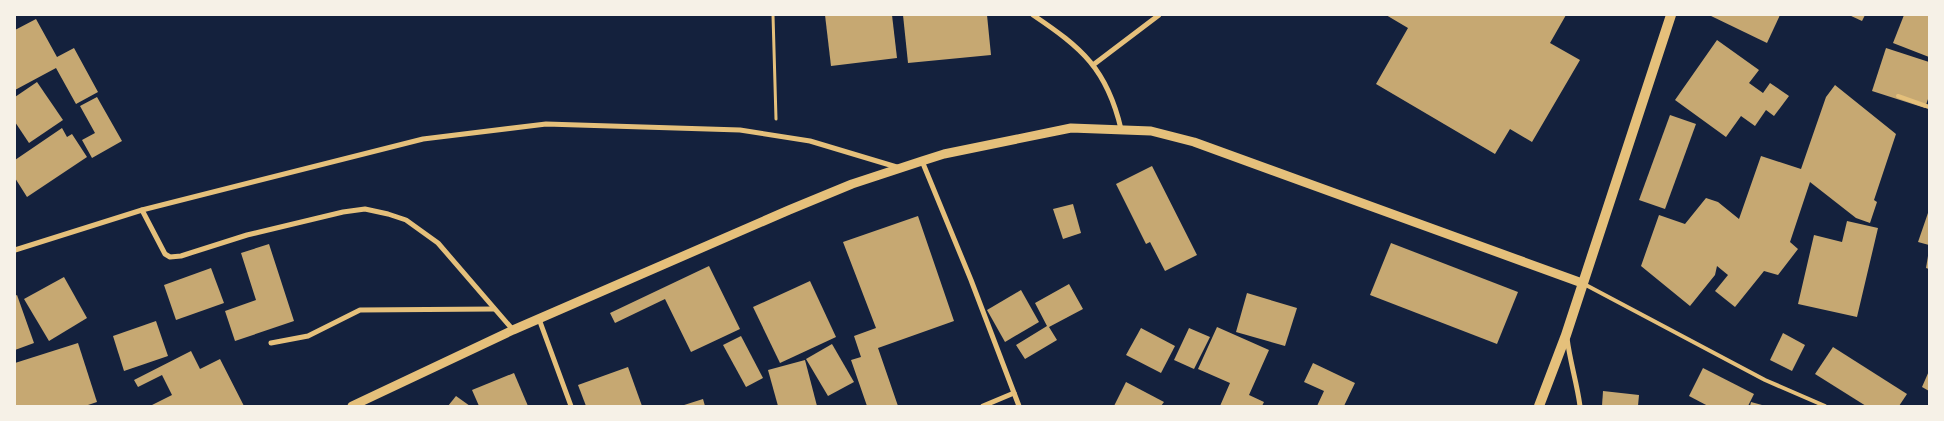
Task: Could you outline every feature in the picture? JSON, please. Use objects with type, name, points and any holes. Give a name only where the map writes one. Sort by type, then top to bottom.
[{"type":"main road","points":[[1539,406],[1566,335],[1671,15]]},
{"type":"street","points":[[1032,15],[1079,48],[1094,65],[1109,89],[1122,129]]},
{"type":"street","points":[[1094,65],[1159,15]]},
{"type":"street","points":[[15,250],[142,210],[423,139],[537,125],[740,130],[777,134],[810,141],[900,168]]},
{"type":"street","points":[[352,406],[513,330],[852,184],[922,161],[998,142],[1071,128],[1151,131],[1221,151],[1582,283]]},
{"type":"street","points":[[922,161],[1019,406]]},
{"type":"street","points":[[142,210],[165,254],[170,257],[181,256],[247,235],[343,212],[365,209],[388,214],[406,220],[438,243],[513,330]]},
{"type":"street","points":[[271,343],[308,336],[360,310],[494,309]]},
{"type":"street","points":[[539,319],[571,406]]},
{"type":"street","points":[[1566,335],[1570,368],[1578,388],[1580,406]]},
{"type":"street","points":[[983,406],[1014,393]]},
{"type":"lane","points":[[1898,96],[1929,107]]},
{"type":"lane","points":[[1582,283],[1765,380],[1825,406]]},
{"type":"path","points":[[773,15],[777,134]]},
{"type":"building","points":[[825,15],[892,15],[897,58],[831,66]]},
{"type":"building","points":[[903,15],[987,15],[991,55],[908,63]]},
{"type":"building","points":[[1386,15],[1566,15],[1550,43],[1580,60],[1532,142],[1510,129],[1495,154],[1376,84],[1408,28]]},
{"type":"building","points":[[1709,15],[1780,15],[1767,43]]},
{"type":"building","points":[[1849,15],[1865,15],[1862,21]]},
{"type":"building","points":[[1904,15],[1929,15],[1929,57],[1893,43]]},
{"type":"building","points":[[36,19],[57,57],[74,48],[98,92],[76,104],[56,68],[15,90],[15,30]]},
{"type":"building","points":[[1717,40],[1759,70],[1749,83],[1763,93],[1770,83],[1789,96],[1774,116],[1766,110],[1755,126],[1741,116],[1726,137],[1675,100]]},
{"type":"building","points":[[1886,48],[1929,62],[1929,96],[1925,108],[1872,91]]},
{"type":"building","points":[[37,82],[63,120],[29,143],[15,122],[15,97]]},
{"type":"building","points":[[1835,85],[1896,134],[1874,200],[1877,202],[1870,223],[1856,218],[1810,182],[1790,242],[1798,249],[1778,275],[1764,271],[1735,307],[1715,291],[1728,275],[1717,266],[1715,275],[1690,306],[1641,266],[1659,215],[1685,224],[1706,198],[1718,202],[1739,219],[1761,156],[1801,169],[1826,97]]},
{"type":"building","points":[[97,97],[122,141],[92,158],[82,140],[95,133],[80,106]]},
{"type":"building","points":[[1670,115],[1696,124],[1665,209],[1639,200]]},
{"type":"building","points":[[62,128],[67,137],[72,134],[87,157],[27,197],[15,178],[15,160]]},
{"type":"building","points":[[1152,166],[1197,255],[1165,271],[1150,242],[1146,244],[1116,184]]},
{"type":"building","points":[[1073,204],[1081,233],[1063,239],[1053,209]]},
{"type":"building","points":[[1929,210],[1929,245],[1918,242]]},
{"type":"building","points":[[918,216],[954,321],[878,348],[898,406],[867,406],[851,360],[861,357],[854,336],[876,328],[843,242]]},
{"type":"building","points":[[1847,221],[1878,228],[1857,317],[1798,304],[1814,235],[1842,242]]},
{"type":"building","points":[[1391,243],[1518,292],[1497,344],[1370,295]]},
{"type":"building","points":[[269,244],[294,321],[235,341],[225,311],[256,300],[241,253]]},
{"type":"building","points":[[1929,256],[1929,269],[1926,268]]},
{"type":"building","points":[[709,266],[740,329],[691,352],[665,299],[615,323],[610,313]]},
{"type":"building","points":[[211,268],[224,303],[176,320],[164,285]]},
{"type":"building","points":[[64,277],[87,318],[49,341],[24,299]]},
{"type":"building","points":[[810,281],[836,337],[780,363],[753,307]]},
{"type":"building","points":[[1069,284],[1083,309],[1049,327],[1057,340],[1025,359],[1016,345],[1047,326],[1035,303]]},
{"type":"building","points":[[1021,290],[1039,322],[1005,342],[987,310]]},
{"type":"building","points":[[1247,293],[1297,308],[1285,346],[1236,332]]},
{"type":"building","points":[[17,295],[34,343],[15,350],[15,296]]},
{"type":"building","points":[[156,321],[168,356],[124,371],[113,336]]},
{"type":"building","points":[[1217,327],[1269,350],[1249,395],[1264,402],[1262,406],[1220,406],[1230,383],[1198,369]]},
{"type":"building","points":[[1141,328],[1175,346],[1161,373],[1126,355]]},
{"type":"building","points":[[1189,328],[1210,337],[1194,369],[1174,360]]},
{"type":"building","points":[[1783,333],[1805,345],[1792,371],[1770,360]]},
{"type":"building","points":[[741,336],[763,378],[746,387],[723,345]]},
{"type":"building","points":[[78,343],[97,402],[85,406],[15,406],[15,363]]},
{"type":"building","points":[[832,344],[854,382],[828,396],[806,359]]},
{"type":"building","points":[[1833,347],[1907,394],[1899,406],[1866,406],[1815,374]]},
{"type":"building","points":[[191,351],[200,369],[220,359],[244,406],[150,406],[172,395],[162,375],[138,387],[134,380]]},
{"type":"building","points":[[805,360],[817,406],[778,406],[768,370]]},
{"type":"building","points":[[1313,363],[1355,383],[1344,406],[1317,406],[1324,391],[1304,382]]},
{"type":"building","points":[[628,367],[642,406],[586,406],[578,385]]},
{"type":"building","points":[[1703,368],[1754,394],[1748,406],[1708,406],[1689,396]]},
{"type":"building","points":[[1929,371],[1929,391],[1922,387]]},
{"type":"building","points":[[514,373],[528,406],[479,406],[472,390]]},
{"type":"building","points":[[1126,382],[1164,402],[1161,406],[1114,406]]},
{"type":"building","points":[[1603,391],[1639,395],[1638,406],[1602,406]]},
{"type":"building","points":[[456,396],[470,406],[448,406]]},
{"type":"building","points":[[703,399],[705,406],[681,406]]},
{"type":"building","points":[[1751,402],[1762,405],[1762,406],[1750,406]]}]
